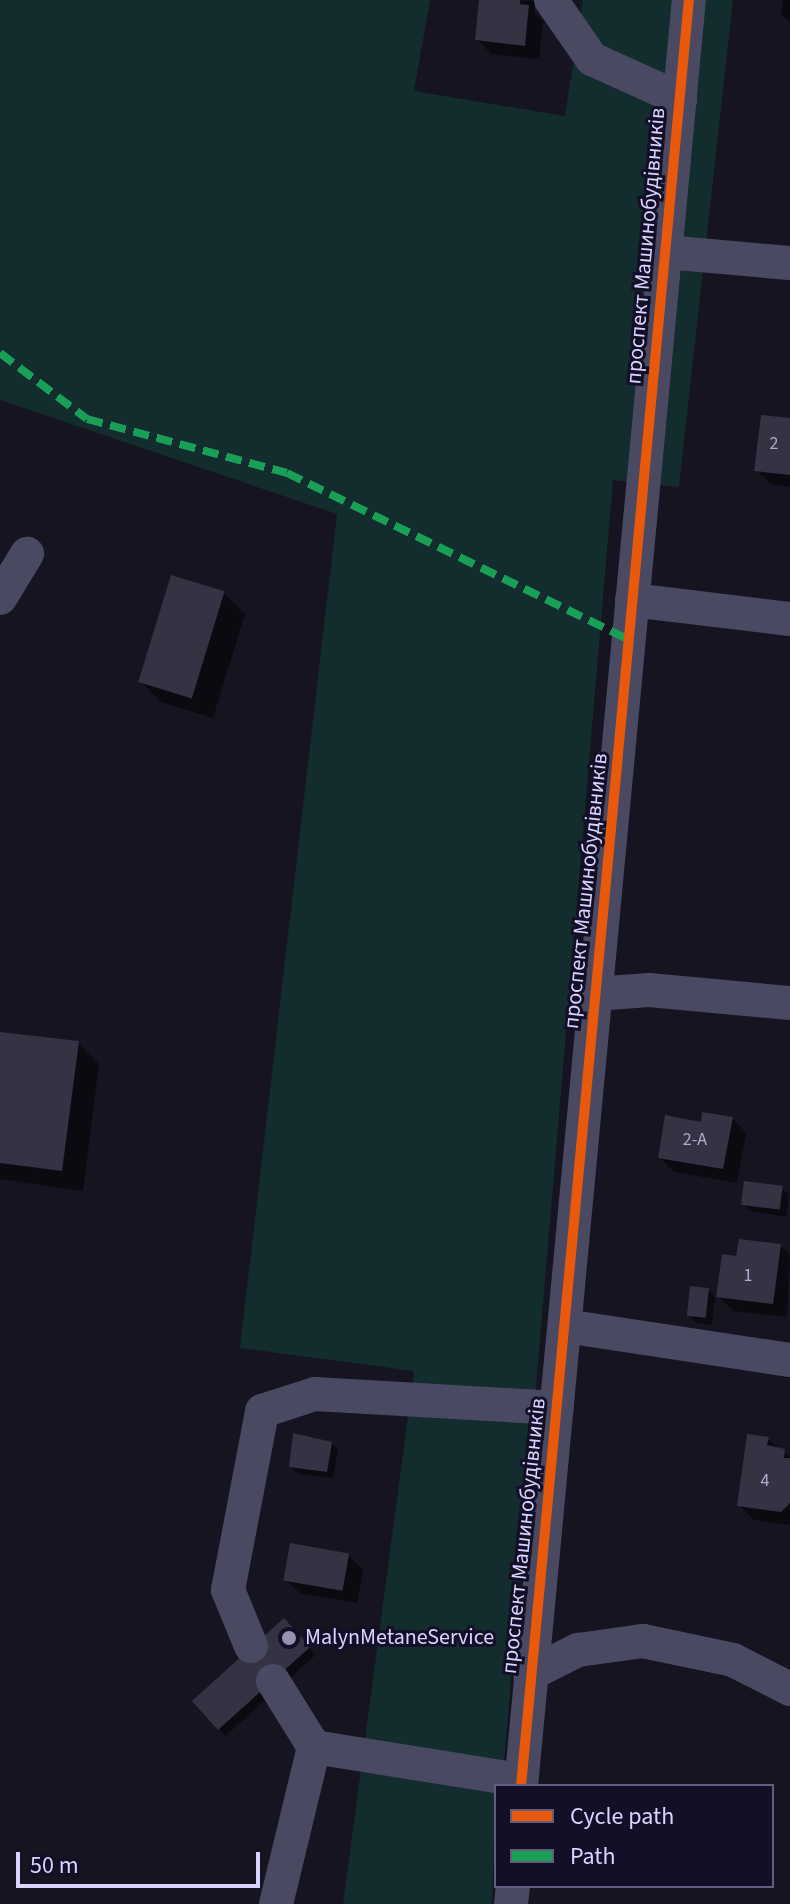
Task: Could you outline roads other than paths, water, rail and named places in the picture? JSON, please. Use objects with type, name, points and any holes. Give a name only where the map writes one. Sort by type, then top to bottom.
[{"type":"street","points":[[551,0],[592,59],[680,99]]},
{"type":"street","name":"проспект Машинобудівників","points":[[521,1783],[689,0]]},
{"type":"street","points":[[666,252],[790,263]]},
{"type":"street","points":[[0,598],[27,554]]},
{"type":"street","points":[[632,600],[790,619]]},
{"type":"street","points":[[595,994],[649,990],[790,1003]]},
{"type":"street","points":[[565,1326],[790,1360]]},
{"type":"street","points":[[251,1646],[228,1590],[262,1411],[315,1394],[557,1408]]},
{"type":"street","points":[[530,1674],[578,1650],[643,1641],[733,1660],[790,1689]]},
{"type":"street","points":[[273,1681],[314,1747],[276,1904]]},
{"type":"street","points":[[314,1747],[521,1783]]},
{"type":"place","name":"MalynMetaneService","points":[[289,1638]]}]
